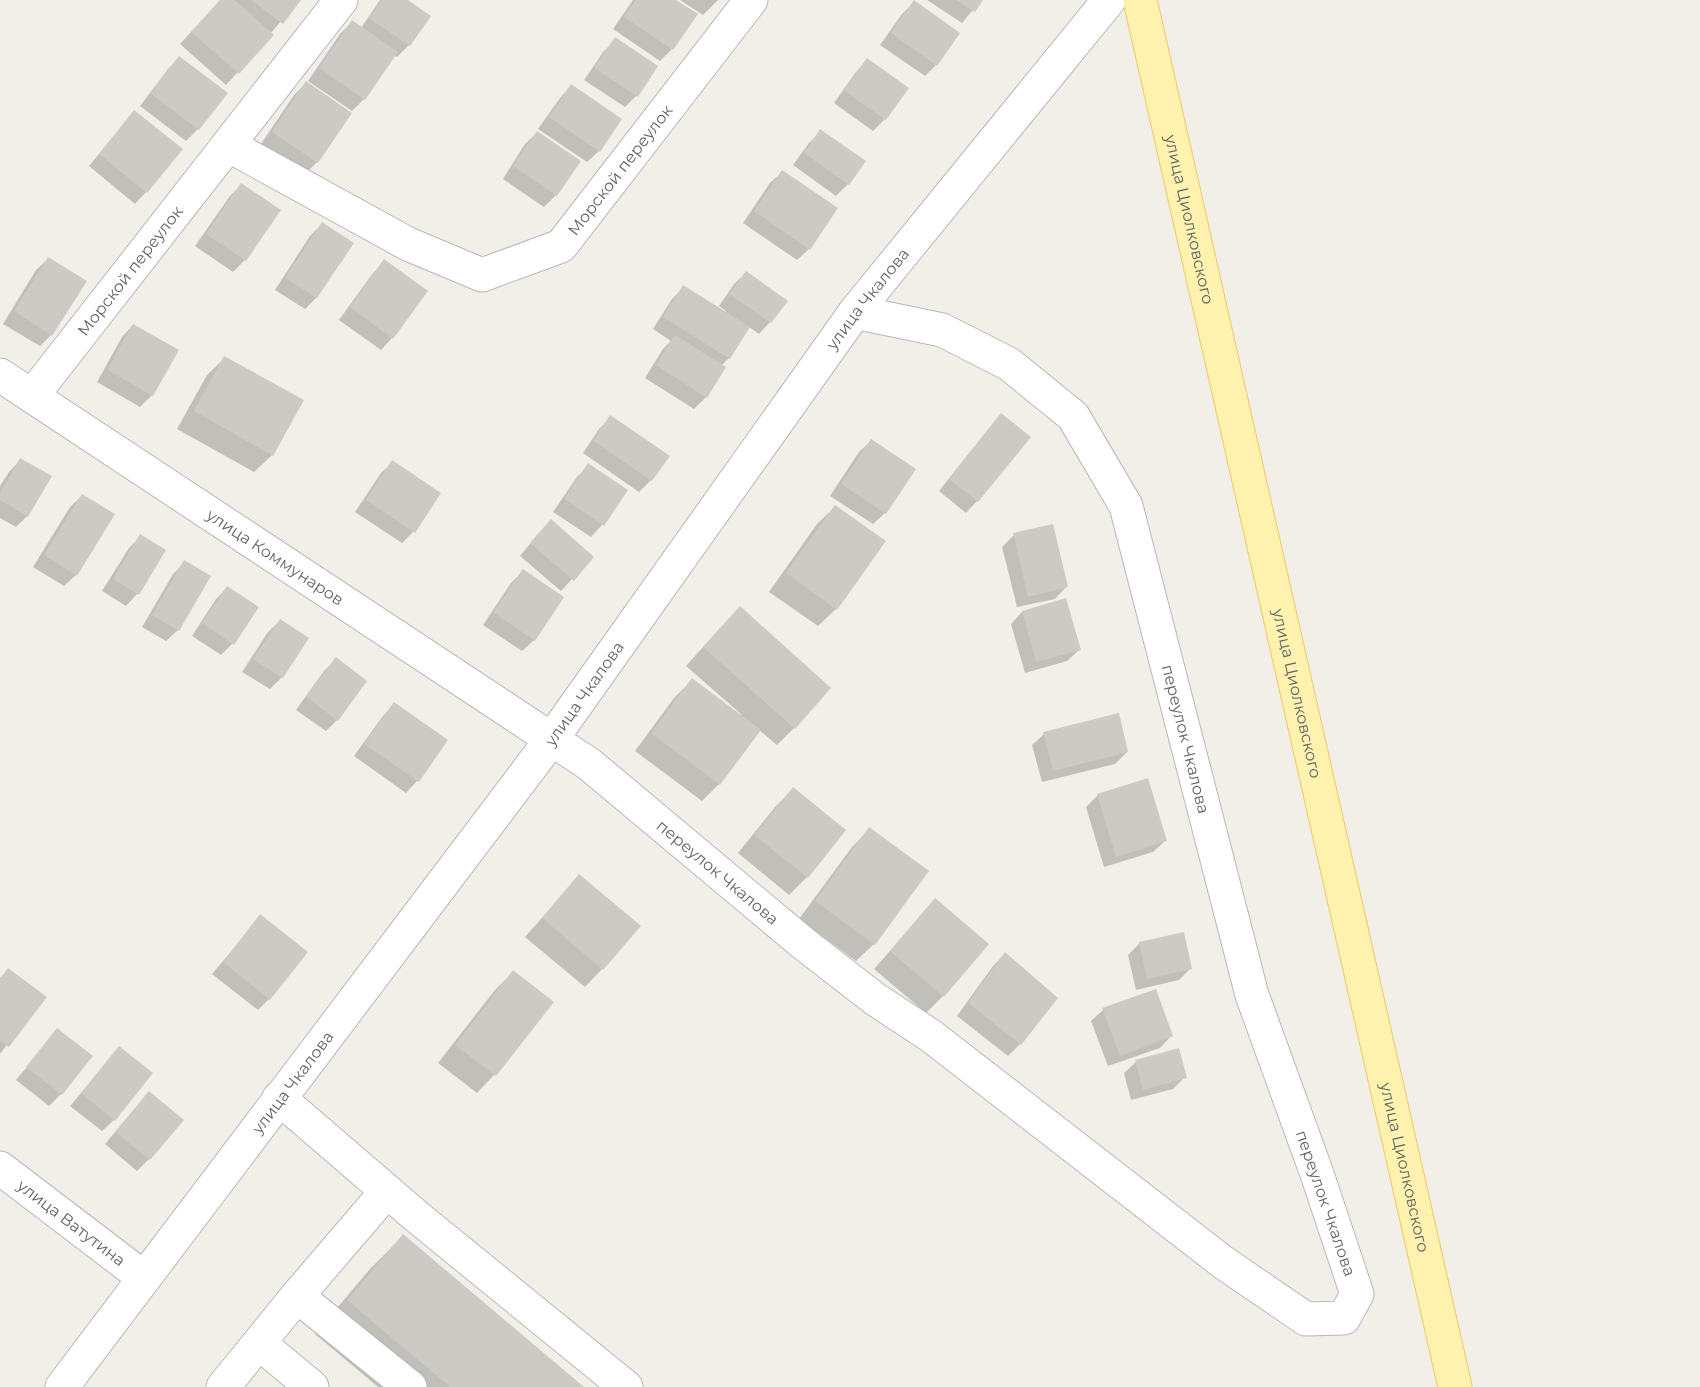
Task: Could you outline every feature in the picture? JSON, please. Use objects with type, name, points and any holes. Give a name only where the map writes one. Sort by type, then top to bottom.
[{"type":"main road","name":"улица Циолковского","points":[[1140,0],[1455,1387]]},
{"type":"street","name":"Морской переулок","points":[[32,396],[341,0]]},
{"type":"street","name":"Морской переулок","points":[[228,145],[408,244],[482,276],[561,246],[752,0]]},
{"type":"street","name":"улица Чкалова","points":[[62,1387],[551,740],[855,312],[1109,0]]},
{"type":"street","name":"переулок Чкалова","points":[[551,740],[589,764],[768,914],[857,985],[931,1036],[1224,1263],[1306,1318],[1344,1318],[1357,1294],[1317,1174],[1252,995],[1126,506],[1073,416],[1009,364],[942,330],[855,312]]},
{"type":"street","name":"улица Коммунаров","points":[[0,375],[551,740]]},
{"type":"street","points":[[279,1098],[387,1191],[626,1387]]},
{"type":"street","name":"улица Ватутина","points":[[0,1168],[143,1277]]},
{"type":"street","points":[[223,1387],[387,1191]]},
{"type":"street","points":[[297,1296],[410,1387]]},
{"type":"street","points":[[259,1343],[312,1387]]},
{"type":"building","points":[[220,0],[235,0],[274,35],[239,74],[191,32]]},
{"type":"building","points":[[251,0],[301,0],[283,24]]},
{"type":"building","points":[[382,0],[408,0],[431,16],[410,46],[369,18]]},
{"type":"building","points":[[635,0],[676,0],[698,14],[673,50],[624,17]]},
{"type":"building","points":[[914,0],[960,33],[937,66],[891,33]]},
{"type":"building","points":[[956,0],[983,0],[975,12]]},
{"type":"building","points":[[352,20],[398,52],[365,100],[319,68]]},
{"type":"building","points":[[615,37],[658,66],[638,97],[594,68]]},
{"type":"building","points":[[179,56],[228,93],[199,130],[150,93]]},
{"type":"building","points":[[867,58],[909,88],[886,120],[844,91]]},
{"type":"building","points":[[306,81],[352,113],[318,163],[272,132]]},
{"type":"building","points":[[571,84],[622,119],[600,152],[549,117]]},
{"type":"building","points":[[134,110],[183,149],[147,193],[99,154]]},
{"type":"building","points":[[820,129],[866,161],[849,185],[804,153]]},
{"type":"building","points":[[537,131],[581,161],[557,196],[513,166]]},
{"type":"building","points":[[782,170],[838,208],[810,250],[754,211]]},
{"type":"building","points":[[241,183],[281,210],[246,261],[206,234]]},
{"type":"building","points":[[322,222],[354,243],[317,298],[285,278]]},
{"type":"building","points":[[48,257],[87,281],[52,336],[14,311]]},
{"type":"building","points":[[384,259],[428,291],[393,339],[350,307]]},
{"type":"building","points":[[746,271],[788,301],[771,323],[729,294]]},
{"type":"building","points":[[683,285],[750,327],[730,359],[663,317]]},
{"type":"building","points":[[133,324],[179,350],[153,396],[107,370]]},
{"type":"building","points":[[675,335],[726,367],[707,398],[656,365]]},
{"type":"building","points":[[224,356],[304,400],[273,456],[194,411]]},
{"type":"building","points":[[1001,413],[1031,437],[978,502],[949,479]]},
{"type":"building","points":[[610,415],[670,456],[652,481],[593,441]]},
{"type":"building","points":[[871,439],[916,469],[886,514],[841,484]]},
{"type":"building","points":[[20,458],[52,476],[28,517],[0,500],[0,493]]},
{"type":"building","points":[[392,460],[441,493],[415,533],[366,500]]},
{"type":"building","points":[[588,463],[628,490],[604,526],[564,499]]},
{"type":"building","points":[[82,494],[115,514],[77,576],[44,555]]},
{"type":"building","points":[[835,505],[886,541],[837,610],[786,573]]},
{"type":"building","points":[[551,519],[594,557],[574,581],[530,543]]},
{"type":"building","points":[[1053,524],[1068,587],[1028,597],[1013,533]]},
{"type":"building","points":[[140,534],[166,550],[139,595],[113,579]]},
{"type":"building","points":[[184,560],[211,576],[179,631],[152,615]]},
{"type":"building","points":[[523,569],[564,597],[535,641],[493,612]]},
{"type":"building","points":[[227,586],[259,607],[234,645],[202,623]]},
{"type":"building","points":[[1066,598],[1081,650],[1036,662],[1022,611]]},
{"type":"building","points":[[740,606],[831,688],[795,729],[703,647]]},
{"type":"building","points":[[280,619],[309,638],[283,678],[253,659]]},
{"type":"building","points":[[336,657],[367,681],[338,721],[306,697]]},
{"type":"building","points":[[692,678],[761,730],[720,785],[651,733]]},
{"type":"building","points":[[394,702],[448,740],[419,782],[364,744]]},
{"type":"building","points":[[1119,713],[1128,752],[1053,771],[1043,732]]},
{"type":"building","points":[[1148,778],[1167,841],[1116,857],[1097,794]]},
{"type":"building","points":[[793,787],[846,830],[808,878],[754,835]]},
{"type":"building","points":[[869,827],[929,871],[875,945],[815,901]]},
{"type":"building","points":[[579,874],[641,926],[603,970],[542,918]]},
{"type":"building","points":[[935,898],[989,944],[944,997],[890,951]]},
{"type":"building","points":[[260,914],[308,952],[270,1000],[223,962]]},
{"type":"building","points":[[1184,932],[1192,969],[1147,979],[1139,942]]},
{"type":"building","points":[[1005,952],[1058,998],[1021,1045],[968,1003]]},
{"type":"building","points":[[8,968],[47,997],[9,1047],[0,1041],[0,979]]},
{"type":"building","points":[[513,970],[554,1002],[496,1076],[455,1045]]},
{"type":"building","points":[[1156,989],[1173,1036],[1120,1056],[1102,1008]]},
{"type":"building","points":[[57,1028],[93,1056],[62,1095],[26,1067]]},
{"type":"building","points":[[119,1046],[153,1073],[115,1121],[81,1093]]},
{"type":"building","points":[[1179,1048],[1187,1078],[1143,1090],[1135,1060]]},
{"type":"building","points":[[149,1091],[184,1120],[150,1160],[115,1132]]},
{"type":"building","points":[[403,1234],[584,1387],[450,1387],[347,1300]]}]
